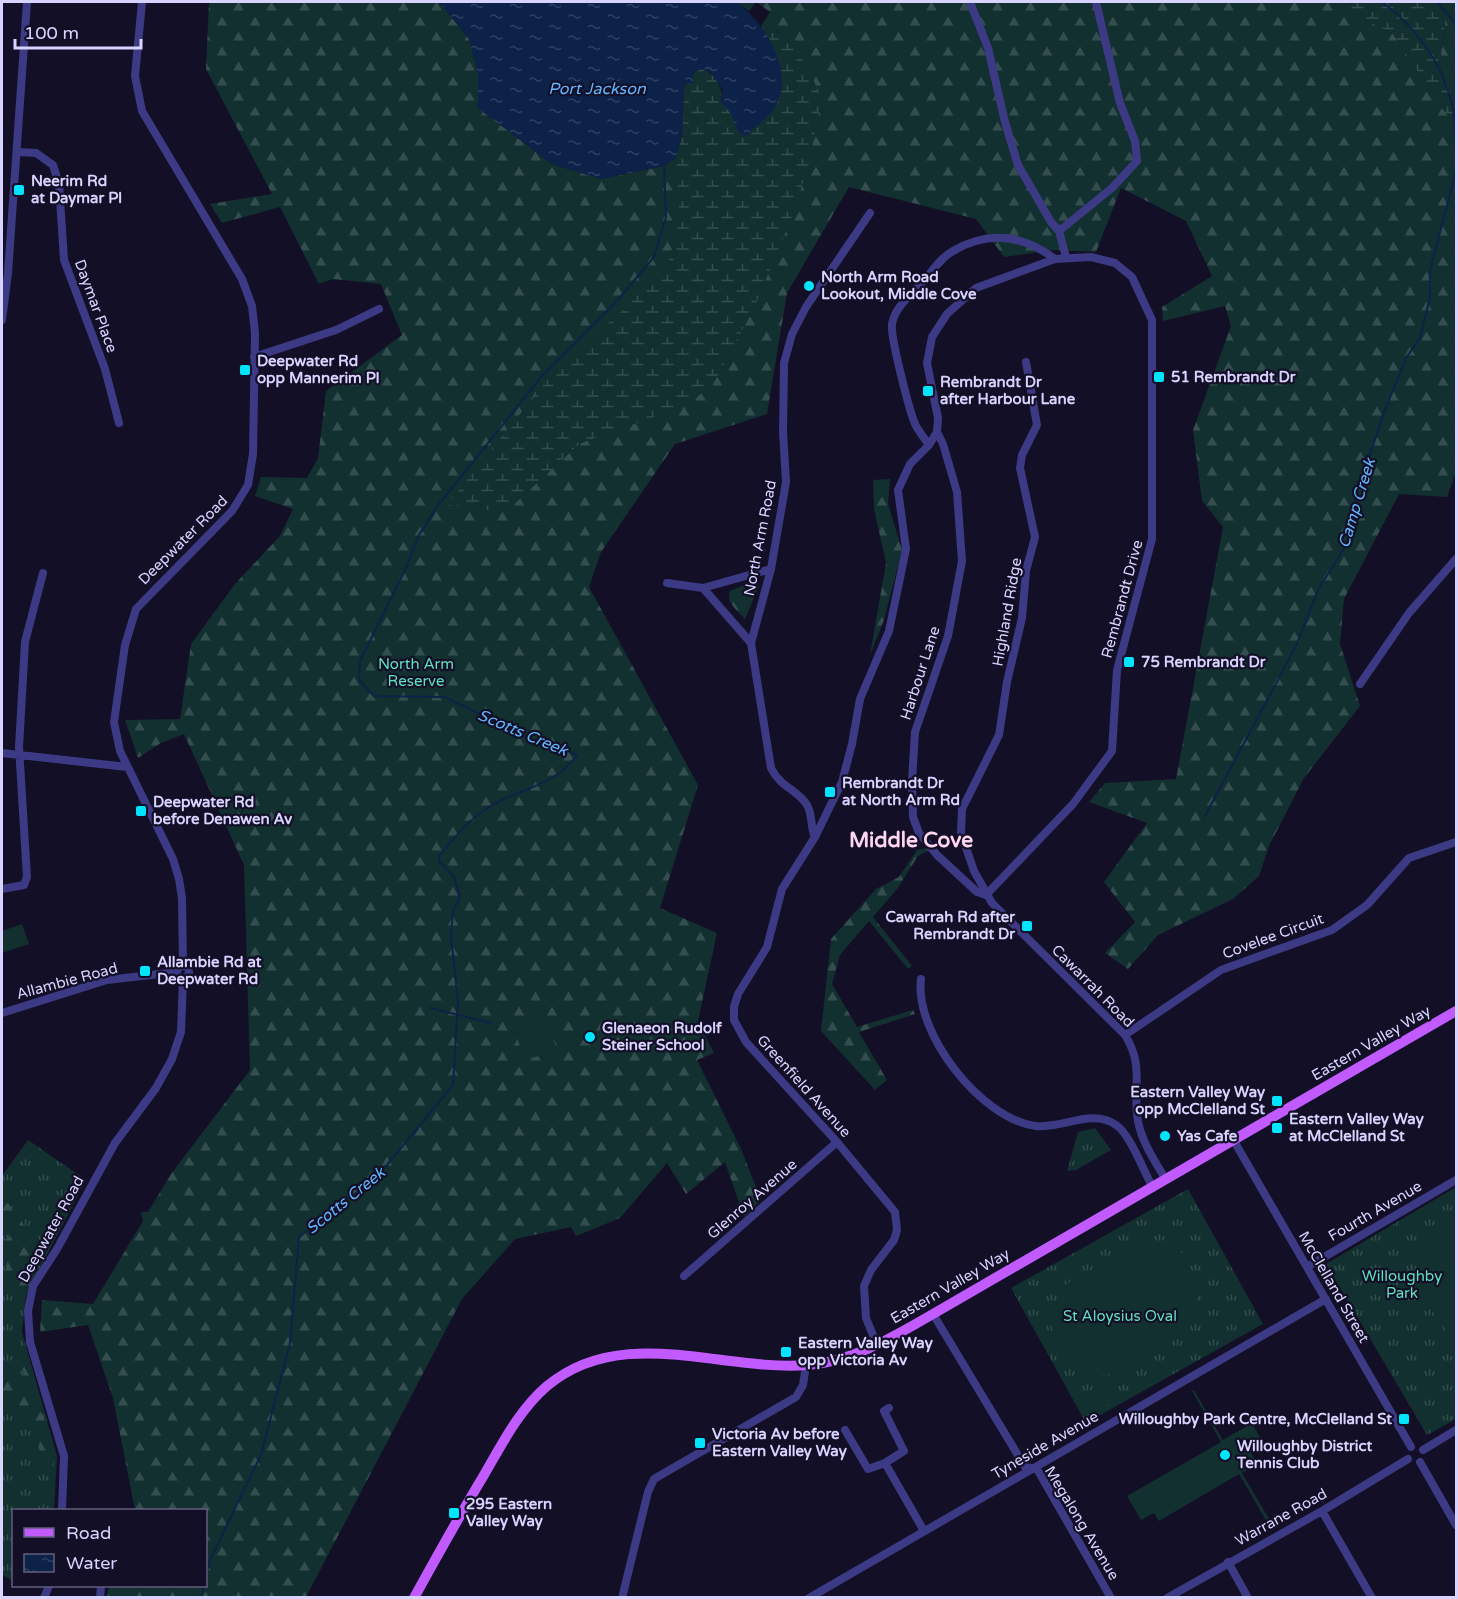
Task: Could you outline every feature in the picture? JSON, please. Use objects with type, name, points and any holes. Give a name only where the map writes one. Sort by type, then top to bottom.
[{"type":"main road","name":"Eastern Valley Way","points":[[414,1598],[516,1422],[540,1393],[563,1375],[593,1361],[628,1354],[806,1365],[852,1356],[933,1314],[1456,1011]]},
{"type":"street","points":[[2,320],[7,290],[18,152],[27,2]]},
{"type":"street","name":"Deepwater Road","points":[[62,1509],[64,1456],[30,1341],[27,1327],[28,1299],[110,1152],[165,1074],[181,1032],[182,898],[179,879],[173,859],[116,741],[114,722],[131,619],[142,601],[241,500],[248,485],[253,454],[254,319],[248,292],[152,131],[139,102],[136,64],[142,2]]},
{"type":"street","points":[[970,2],[988,48],[1005,122],[1018,165],[1059,231],[1066,257]]},
{"type":"street","points":[[1059,231],[1113,188],[1137,161],[1135,141],[1120,103],[1096,2]]},
{"type":"street","name":"Daymar Place","points":[[18,152],[36,153],[53,165],[59,184],[64,260],[105,369],[119,423]]},
{"type":"street","name":"North Arm Road","points":[[815,837],[811,830],[807,805],[777,780],[771,768],[751,643],[771,569],[786,482],[783,384],[790,344],[806,307],[870,213]]},
{"type":"street","points":[[929,445],[916,425],[891,340],[892,324],[898,309],[943,259],[953,251],[976,242],[1005,236],[1036,245],[1055,259]]},
{"type":"street","name":"Rembrandt Drive","points":[[937,432],[938,418],[927,363],[928,351],[938,327],[963,297],[976,288],[1066,257],[1091,257],[1114,263],[1132,277],[1152,320],[1152,539],[1117,670],[1112,751],[1066,812],[986,895]]},
{"type":"street","points":[[254,357],[336,330],[379,309]]},
{"type":"street","name":"Highland Ridge","points":[[986,895],[963,844],[960,821],[966,799],[999,735],[1007,682],[1022,618],[1026,572],[1034,544],[1034,528],[1020,468],[1022,455],[1037,425],[1026,362]]},
{"type":"street","points":[[815,837],[842,782],[860,699],[889,631],[906,549],[898,490],[910,464],[929,445],[937,432]]},
{"type":"street","name":"Harbour Lane","points":[[937,432],[948,459],[957,492],[962,561],[948,636],[915,732],[912,781],[914,817],[919,833],[937,855],[977,892],[986,895]]},
{"type":"street","points":[[1360,684],[1409,613],[1456,559]]},
{"type":"street","points":[[667,583],[703,588],[771,569]]},
{"type":"street","points":[[2,889],[24,885],[27,876],[21,756],[25,642],[43,573]]},
{"type":"street","points":[[703,588],[751,643]]},
{"type":"street","points":[[2,753],[127,767]]},
{"type":"street","name":"Greenfield Avenue","points":[[815,837],[782,889],[767,947],[738,994],[734,1020],[738,1032],[753,1051],[891,1204],[897,1221],[894,1240],[871,1270],[864,1286],[866,1318],[877,1345]]},
{"type":"street","name":"Covelee Circuit","points":[[1125,1035],[1221,970],[1332,930],[1366,905],[1409,858],[1456,842]]},
{"type":"street","name":"Cawarrah Road","points":[[986,895],[1125,1035],[1138,1068],[1140,1129],[1166,1180]]},
{"type":"street","name":"Allambie Road","points":[[2,1013],[107,981],[181,972]]},
{"type":"street","points":[[921,979],[921,1006],[930,1029],[943,1053],[970,1086],[999,1111],[1029,1125],[1049,1127],[1104,1119],[1118,1125],[1152,1188]]},
{"type":"street","name":"McClelland Street","points":[[1234,1141],[1411,1447]]},
{"type":"street","name":"Glenroy Avenue","points":[[684,1276],[837,1142]]},
{"type":"street","name":"Fourth Avenue","points":[[1307,1267],[1456,1180]]},
{"type":"street","name":"Tyneside Avenue","points":[[809,1598],[1326,1299]]},
{"type":"street","name":"Megalong Avenue","points":[[933,1314],[1025,1467],[1037,1469],[1111,1598]]},
{"type":"street","points":[[622,1598],[648,1492],[654,1479],[796,1397],[803,1385],[806,1365]]},
{"type":"street","points":[[845,1430],[868,1469],[885,1463],[904,1451],[884,1411],[889,1408]]},
{"type":"street","points":[[1420,1462],[1412,1463],[1408,1459],[1407,1454],[1411,1447],[1423,1450],[1456,1430]]},
{"type":"street","points":[[1420,1462],[1424,1455],[1423,1450]]},
{"type":"street","name":"Warrane Road","points":[[1167,1598],[1408,1459]]},
{"type":"street","points":[[1420,1462],[1456,1525]]},
{"type":"street","points":[[885,1463],[924,1531]]},
{"type":"street","points":[[1322,1510],[1372,1598]]},
{"type":"street","points":[[1228,1562],[1248,1598]]},
{"type":"green space","name":"North Arm Reserve","points":[[209,2],[439,2],[469,39],[478,73],[478,108],[552,164],[601,179],[664,166],[676,158],[791,44],[765,20],[770,12],[756,2],[1331,2],[1393,34],[1448,116],[1456,112],[1456,472],[1447,497],[1399,494],[1344,599],[1340,644],[1360,706],[1304,778],[1269,846],[1259,876],[1233,899],[1158,935],[1128,969],[1105,953],[1135,922],[1104,882],[1147,823],[1089,802],[1105,783],[1176,779],[1223,527],[1202,501],[1193,430],[1231,326],[1225,306],[1163,321],[1162,307],[1212,276],[1186,221],[1121,188],[1096,252],[1054,250],[1004,257],[976,219],[849,187],[787,293],[767,414],[675,444],[601,552],[589,587],[698,785],[660,908],[717,933],[698,1021],[714,1053],[697,1060],[741,1149],[761,1200],[744,1217],[725,1162],[686,1194],[667,1163],[620,1218],[576,1236],[571,1227],[515,1239],[462,1299],[306,1597],[107,1597],[109,1587],[207,1587],[207,1509],[135,1509],[113,1398],[88,1325],[40,1332],[42,1300],[93,1304],[143,1221],[141,1212],[148,1212],[171,1174],[250,1070],[244,865],[184,734],[161,743],[138,758],[125,720],[180,719],[191,644],[235,584],[280,536],[293,509],[255,496],[261,477],[307,478],[318,458],[326,391],[402,335],[381,284],[333,279],[319,284],[280,207],[222,223],[210,204],[272,194],[206,69]]},
{"type":"green space","points":[[736,2],[756,2],[749,11]]},
{"type":"green space","points":[[1331,2],[1441,2],[1445,23],[1439,67],[1456,103],[1456,112],[1448,117],[1393,34]]},
{"type":"green space","points":[[1441,2],[1456,2],[1456,103],[1439,67],[1445,23]]},
{"type":"green space","points":[[765,20],[791,44],[806,65],[822,98],[808,167],[791,219],[754,308],[711,388],[678,408],[579,444],[506,512],[447,505],[548,379],[623,310],[669,260],[680,218],[676,158],[682,135],[684,87],[695,72],[702,68],[716,79],[728,110],[733,116],[771,42],[761,26]]},
{"type":"green space","points":[[890,479],[888,504],[902,550],[884,620],[870,655],[886,563],[874,509],[873,480]]},
{"type":"green space","points":[[753,581],[759,586],[745,619],[733,606],[729,595],[730,591]]},
{"type":"green space","points":[[926,848],[929,850],[918,856],[897,889],[873,917],[912,966],[908,969],[869,921],[840,955],[832,984],[857,1027],[913,1010],[915,1014],[859,1032],[887,1080],[875,1090],[821,1031],[831,939],[876,889],[899,877],[917,850]]},
{"type":"green space","points":[[22,924],[29,944],[2,953],[2,931]]},
{"type":"green space","points":[[545,1010],[557,1051],[524,1060],[512,1020]]},
{"type":"green space","points":[[1095,1128],[1111,1150],[1076,1170],[1067,1171],[1078,1132]]},
{"type":"green space","points":[[28,1140],[86,1180],[26,1295],[22,1332],[57,1456],[54,1509],[12,1509],[12,1580],[2,1575],[2,1176]]},
{"type":"green space","name":"Willoughby Park","points":[[1456,1187],[1456,1419],[1427,1435],[1326,1264]]},
{"type":"green space","name":"St Aloysius Oval","points":[[1188,1189],[1263,1324],[1086,1423],[1011,1288]]},
{"type":"green space","points":[[8,1203],[40,1248],[21,1295],[12,1295],[2,1288],[8,1258],[2,1254],[2,1242],[10,1236],[2,1223],[7,1221],[6,1214],[2,1214],[2,1205]]},
{"type":"green space","points":[[1456,1214],[1456,1339],[1447,1331],[1431,1308],[1421,1280],[1419,1265],[1420,1252],[1427,1235]]},
{"type":"green space","points":[[1150,1239],[1178,1246],[1201,1287],[1186,1332],[1106,1376],[1075,1368],[1049,1322],[1063,1286]]},
{"type":"green space","points":[[23,1344],[54,1454],[53,1480],[43,1471],[40,1450],[32,1431],[2,1402],[2,1377],[23,1389],[26,1387],[18,1348]]},
{"type":"green space","points":[[1109,1386],[1117,1400],[1092,1415],[1084,1401]]},
{"type":"green space","name":"Willoughby District Tennis Club","points":[[1194,1390],[1223,1440],[1252,1423],[1261,1439],[1248,1447],[1257,1464],[1242,1473],[1271,1522],[1268,1524],[1239,1474],[1159,1521],[1154,1513],[1141,1520],[1127,1496],[1221,1442],[1192,1391]]},
{"type":"water","name":"Port Jackson","points":[[439,2],[736,2],[759,24],[768,37],[781,68],[782,84],[778,99],[770,114],[746,136],[738,130],[731,114],[720,100],[723,90],[711,73],[702,69],[695,72],[692,78],[694,83],[687,83],[684,87],[682,135],[676,158],[664,166],[601,179],[552,164],[478,108],[478,73],[469,39]]},
{"type":"waterway","name":"Camp Creek","points":[[1382,2],[1416,34],[1442,74],[1452,104],[1456,142]]},
{"type":"waterway","points":[[1437,2],[1456,24]]},
{"type":"waterway","name":"Scotts Creek","points":[[207,1573],[209,1562],[261,1455],[290,1343],[299,1237],[377,1177],[453,1085],[458,1002],[451,936],[453,911],[460,897],[454,877],[439,861],[439,856],[474,818],[489,807],[547,781],[568,766],[577,755],[557,746],[537,742],[445,697],[374,696],[359,680],[360,661],[405,570],[419,535],[439,504],[542,376],[616,302],[654,257],[666,217],[664,166]]},
{"type":"waterway","name":"Camp Creek","points":[[1205,816],[1295,648],[1319,588],[1347,544],[1351,511],[1385,410],[1406,358],[1420,338],[1430,297],[1430,271],[1456,171]]},
{"type":"waterway","name":"Scotts Creek","points":[[430,1008],[491,1023]]},
{"type":"waterway","name":"Scotts Creek","points":[[201,1598],[204,1587]]},
{"type":"place","name":"Neerim Rd at Daymar Pl","points":[[19,190]]},
{"type":"place","name":"North Arm Road Lookout, Middle Cove","points":[[809,286]]},
{"type":"place","name":"Deepwater Rd opp Mannerim Pl","points":[[245,370]]},
{"type":"place","name":"51 Rembrandt Dr","points":[[1159,377]]},
{"type":"place","name":"Rembrandt Dr after Harbour Lane","points":[[928,391]]},
{"type":"place","name":"75 Rembrandt Dr","points":[[1129,662]]},
{"type":"place","name":"Rembrandt Dr at North Arm Rd","points":[[830,792]]},
{"type":"place","name":"Deepwater Rd before Denawen Av","points":[[141,811]]},
{"type":"place","name":"Cawarrah Rd after Rembrandt Dr","points":[[1027,926]]},
{"type":"place","name":"Allambie Rd at Deepwater Rd","points":[[145,971]]},
{"type":"place","name":"Glenaeon Rudolf Steiner School","points":[[590,1037]]},
{"type":"place","name":"Eastern Valley Way opp McClelland St","points":[[1277,1101]]},
{"type":"place","name":"Eastern Valley Way at McClelland St","points":[[1277,1128]]},
{"type":"place","name":"Yas Cafe","points":[[1165,1136]]},
{"type":"place","name":"Eastern Valley Way opp Victoria Av","points":[[786,1352]]},
{"type":"place","name":"Willoughby Park Centre, McClelland St","points":[[1404,1419]]},
{"type":"place","name":"Victoria Av before Eastern Valley Way","points":[[700,1443]]},
{"type":"place","name":"Willoughby District Tennis Club","points":[[1225,1455]]},
{"type":"place","name":"295 Eastern Valley Way","points":[[454,1513]]},
{"type":"district","name":"Middle Cove","points":[[911,840]]}]
